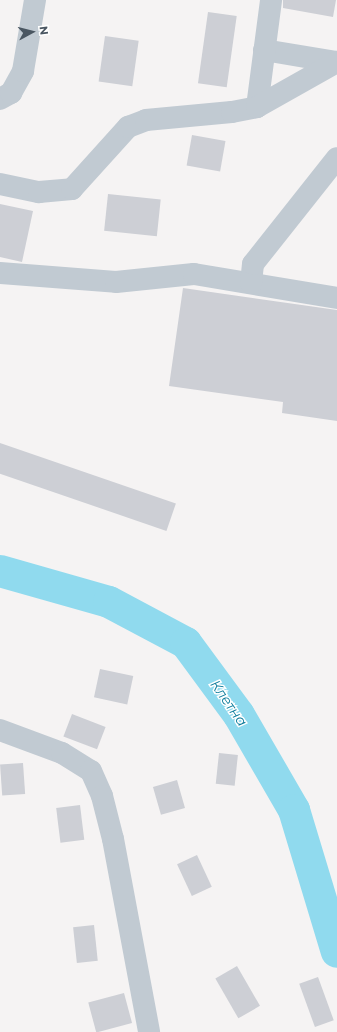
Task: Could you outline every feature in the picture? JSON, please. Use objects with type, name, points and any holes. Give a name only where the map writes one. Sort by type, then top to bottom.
[{"type":"street","points":[[0,99],[11,93],[23,71],[34,0]]},
{"type":"street","points":[[257,107],[271,0]]},
{"type":"street","points":[[264,50],[336,62]]},
{"type":"street","points":[[0,184],[39,192],[72,189],[128,127],[146,120],[232,112],[257,107],[336,62]]},
{"type":"street","points":[[251,284],[254,264],[337,158]]},
{"type":"street","points":[[0,272],[116,282],[194,274],[337,298]]},
{"type":"street","points":[[0,730],[62,754],[91,771],[102,796],[113,840],[149,1032]]},
{"type":"building","points":[[283,0],[336,0],[333,17],[283,8]]},
{"type":"building","points":[[208,12],[237,16],[227,87],[198,83]]},
{"type":"building","points":[[105,36],[139,41],[132,86],[99,82]]},
{"type":"building","points":[[192,135],[225,141],[220,171],[187,166]]},
{"type":"building","points":[[108,194],[161,200],[157,236],[104,231]]},
{"type":"building","points":[[0,204],[33,211],[22,262],[0,257]]},
{"type":"building","points":[[183,288],[337,310],[337,421],[282,413],[283,402],[169,386]]},
{"type":"building","points":[[0,443],[176,504],[166,531],[0,474]]},
{"type":"building","points":[[100,669],[133,676],[127,704],[94,697]]},
{"type":"building","points":[[72,714],[106,727],[97,749],[63,736]]},
{"type":"building","points":[[219,753],[238,755],[235,786],[216,784]]},
{"type":"building","points":[[23,763],[25,794],[2,796],[0,765]]},
{"type":"building","points":[[177,780],[185,808],[161,815],[153,787]]},
{"type":"building","points":[[80,805],[84,840],[60,843],[56,808]]},
{"type":"building","points":[[197,855],[212,887],[192,896],[177,864]]},
{"type":"building","points":[[94,925],[98,961],[77,963],[73,927]]},
{"type":"building","points":[[237,966],[260,1006],[238,1018],[215,978]]},
{"type":"building","points":[[318,977],[334,1020],[315,1027],[299,984]]},
{"type":"building","points":[[124,993],[132,1023],[96,1032],[88,1003]]},
{"type":"waterway","name":"Клетна","points":[[0,571],[109,602],[186,643],[239,715],[294,810],[337,952]]}]
